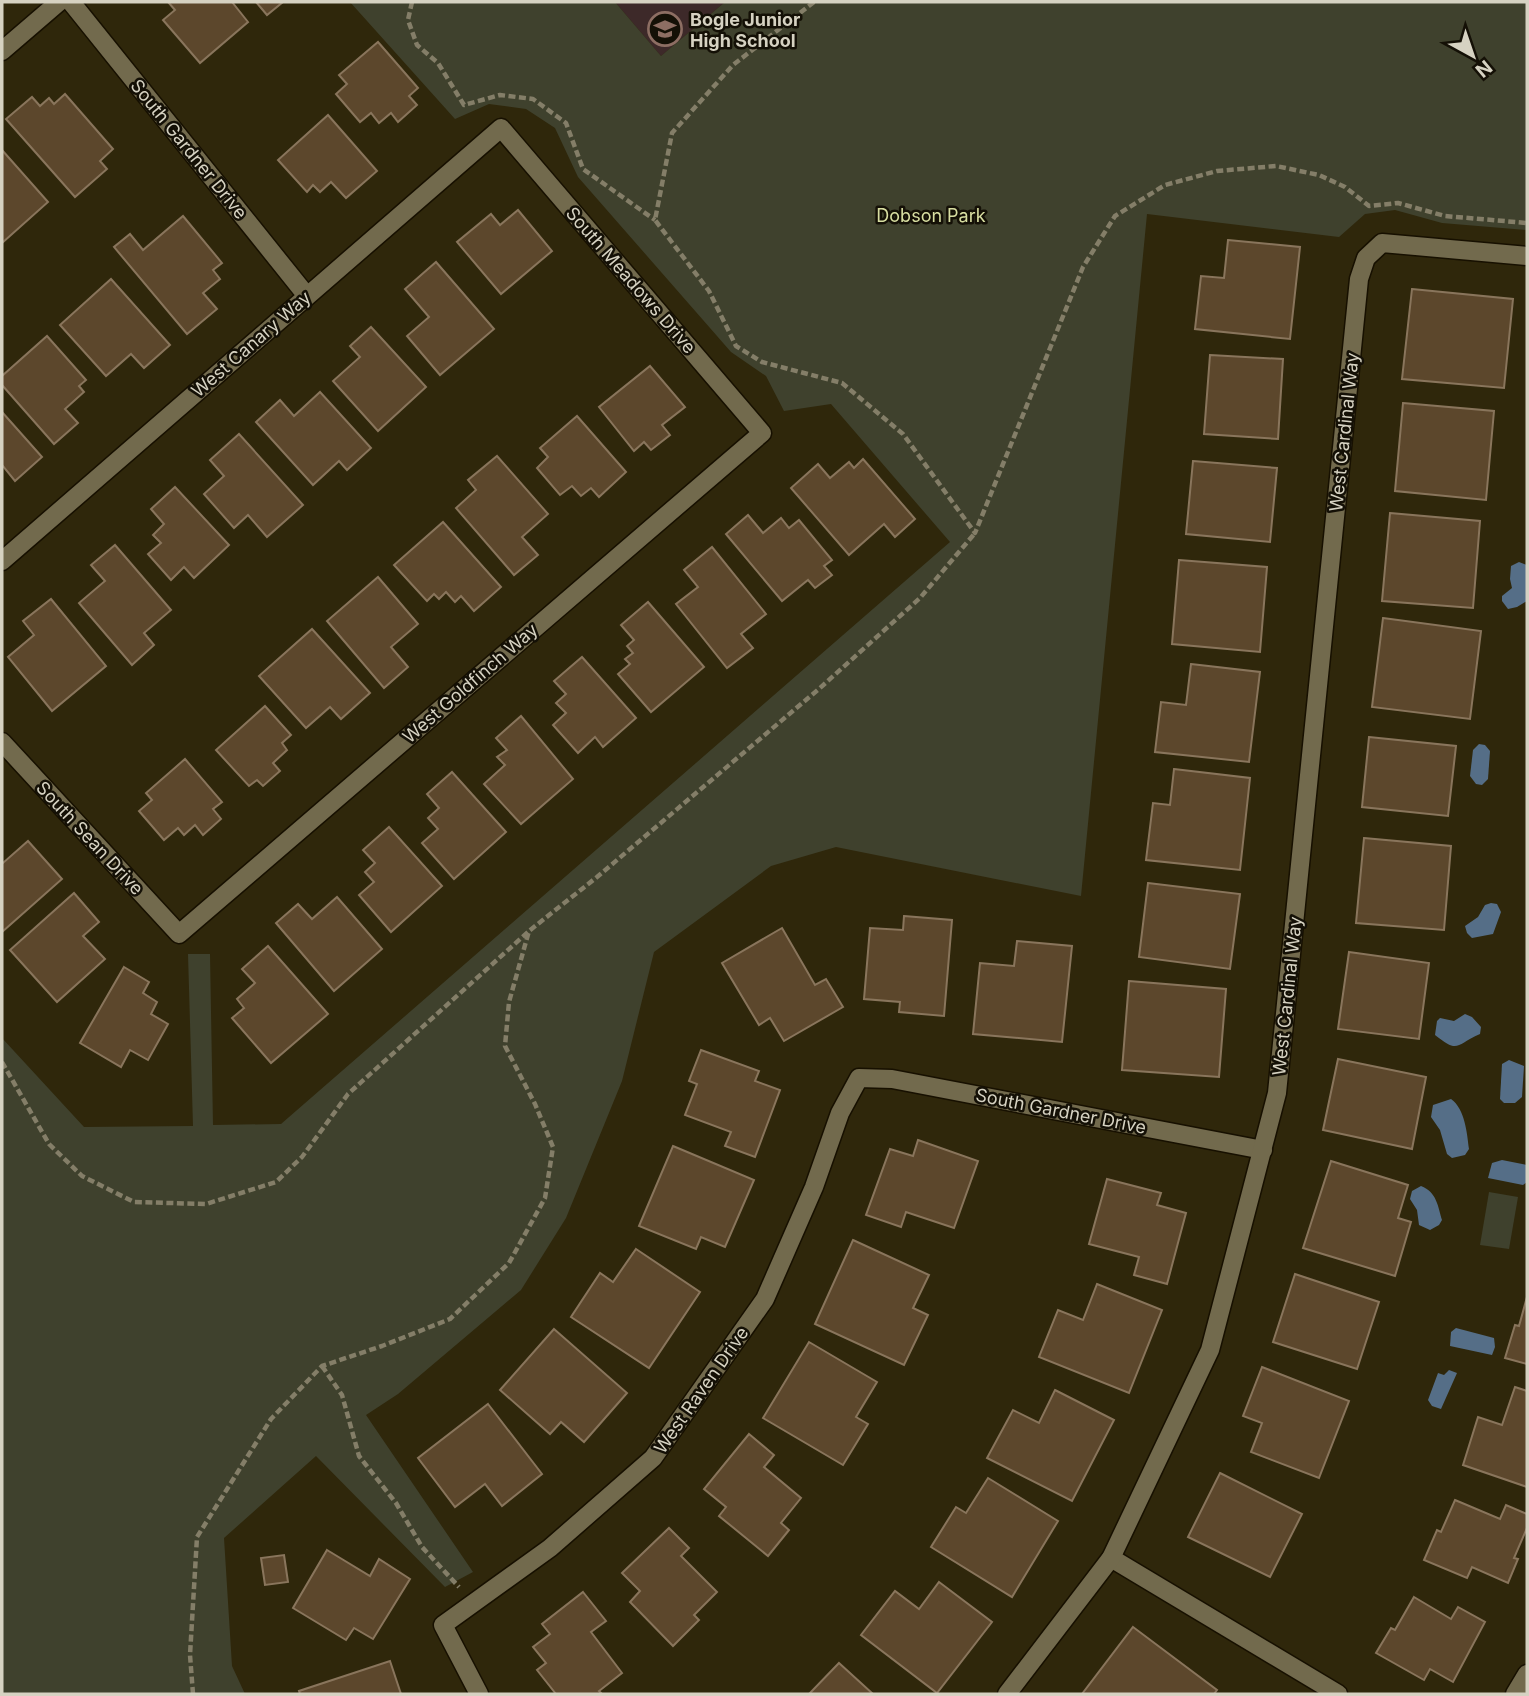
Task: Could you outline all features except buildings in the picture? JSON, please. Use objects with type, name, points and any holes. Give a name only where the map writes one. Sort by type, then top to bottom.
[{"type":"street","points":[[2,51],[58,2]]},
{"type":"street","name":"South Gardner Drive","points":[[71,2],[307,296]]},
{"type":"street","name":"West Canary Way","points":[[2,561],[501,128]]},
{"type":"street","name":"South Meadows Drive","points":[[501,128],[762,433]]},
{"type":"street","name":"West Cardinal Way","points":[[1007,1694],[1111,1558],[1210,1350],[1264,1150],[1277,1093],[1359,279],[1366,258],[1382,243],[1527,256]]},
{"type":"street","name":"West Goldfinch Way","points":[[179,934],[762,433]]},
{"type":"street","name":"South Sean Drive","points":[[2,742],[179,934]]},
{"type":"street","name":"South Gardner Drive","points":[[859,1078],[892,1079],[1264,1150]]},
{"type":"street","name":"West Raven Drive","points":[[479,1694],[443,1625],[550,1548],[653,1458],[765,1299],[814,1187],[840,1113],[859,1078]]},
{"type":"street","points":[[1111,1558],[1338,1694]]},
{"type":"street","points":[[1515,1694],[1527,1674]]},
{"type":"path","points":[[412,2],[408,20],[417,45],[438,63],[464,105],[500,95],[533,99],[566,123],[583,169],[654,220],[709,291],[736,346],[762,362],[842,383],[903,434],[975,533]]},
{"type":"path","points":[[654,220],[672,133],[733,65],[814,2]]},
{"type":"path","points":[[2,1062],[49,1144],[82,1176],[134,1202],[205,1204],[276,1182],[302,1157],[348,1094],[529,931],[597,877],[820,688],[920,598],[975,533],[1083,267],[1115,216],[1165,185],[1217,171],[1276,166],[1319,175],[1345,187],[1369,206],[1398,203],[1445,216],[1527,223]]},
{"type":"path","points":[[192,1694],[190,1655],[197,1537],[271,1419],[322,1366],[450,1319],[509,1264],[545,1198],[553,1147],[535,1104],[505,1046],[509,1002],[529,931]]},
{"type":"path","points":[[322,1366],[342,1395],[359,1456],[396,1503],[422,1547],[473,1603]]},
{"type":"shaded area","name":"Bogle Junior High School","points":[[615,2],[725,2],[661,56]]},
{"type":"green space","name":"Dobson Park","points":[[350,2],[615,2],[661,56],[725,2],[1527,2],[1527,230],[1442,223],[1395,210],[1365,214],[1339,237],[1147,214],[1081,896],[836,847],[771,866],[654,952],[622,1081],[566,1218],[521,1290],[398,1394],[366,1415],[473,1572],[445,1587],[316,1456],[224,1538],[232,1666],[245,1694],[2,1694],[2,1038],[84,1127],[193,1126],[188,954],[210,954],[213,1125],[281,1124],[950,542],[831,404],[784,411],[766,376],[731,352],[578,177],[555,128],[526,109],[489,104],[455,119]]},
{"type":"green space","points":[[1489,1192],[1518,1197],[1509,1249],[1480,1245]]},
{"type":"water","points":[[1519,562],[1527,565],[1527,601],[1508,609],[1502,596],[1512,588],[1511,566]]},
{"type":"water","points":[[1479,744],[1485,745],[1490,751],[1488,779],[1482,785],[1476,784],[1470,776],[1473,750]]},
{"type":"water","points":[[1497,904],[1501,912],[1493,934],[1472,938],[1465,926],[1478,917],[1485,905]]},
{"type":"water","points":[[1465,1014],[1481,1027],[1480,1034],[1457,1046],[1435,1035],[1440,1018],[1454,1021]]},
{"type":"water","points":[[1509,1060],[1524,1066],[1522,1097],[1515,1103],[1504,1103],[1500,1099],[1502,1064]]},
{"type":"water","points":[[1451,1099],[1462,1115],[1469,1149],[1465,1155],[1452,1158],[1447,1154],[1440,1130],[1431,1117],[1433,1105]]},
{"type":"water","points":[[1502,1160],[1527,1165],[1527,1182],[1523,1185],[1488,1178],[1492,1163]]},
{"type":"water","points":[[1421,1186],[1434,1196],[1442,1220],[1430,1230],[1419,1225],[1417,1210],[1410,1199],[1412,1191]]},
{"type":"water","points":[[1456,1328],[1494,1338],[1492,1355],[1450,1346],[1451,1332]]},
{"type":"water","points":[[1449,1370],[1457,1373],[1441,1409],[1432,1406],[1428,1400],[1438,1373],[1444,1375]]},
{"type":"place","name":"Bogle Junior High School","points":[[665,29]]}]
